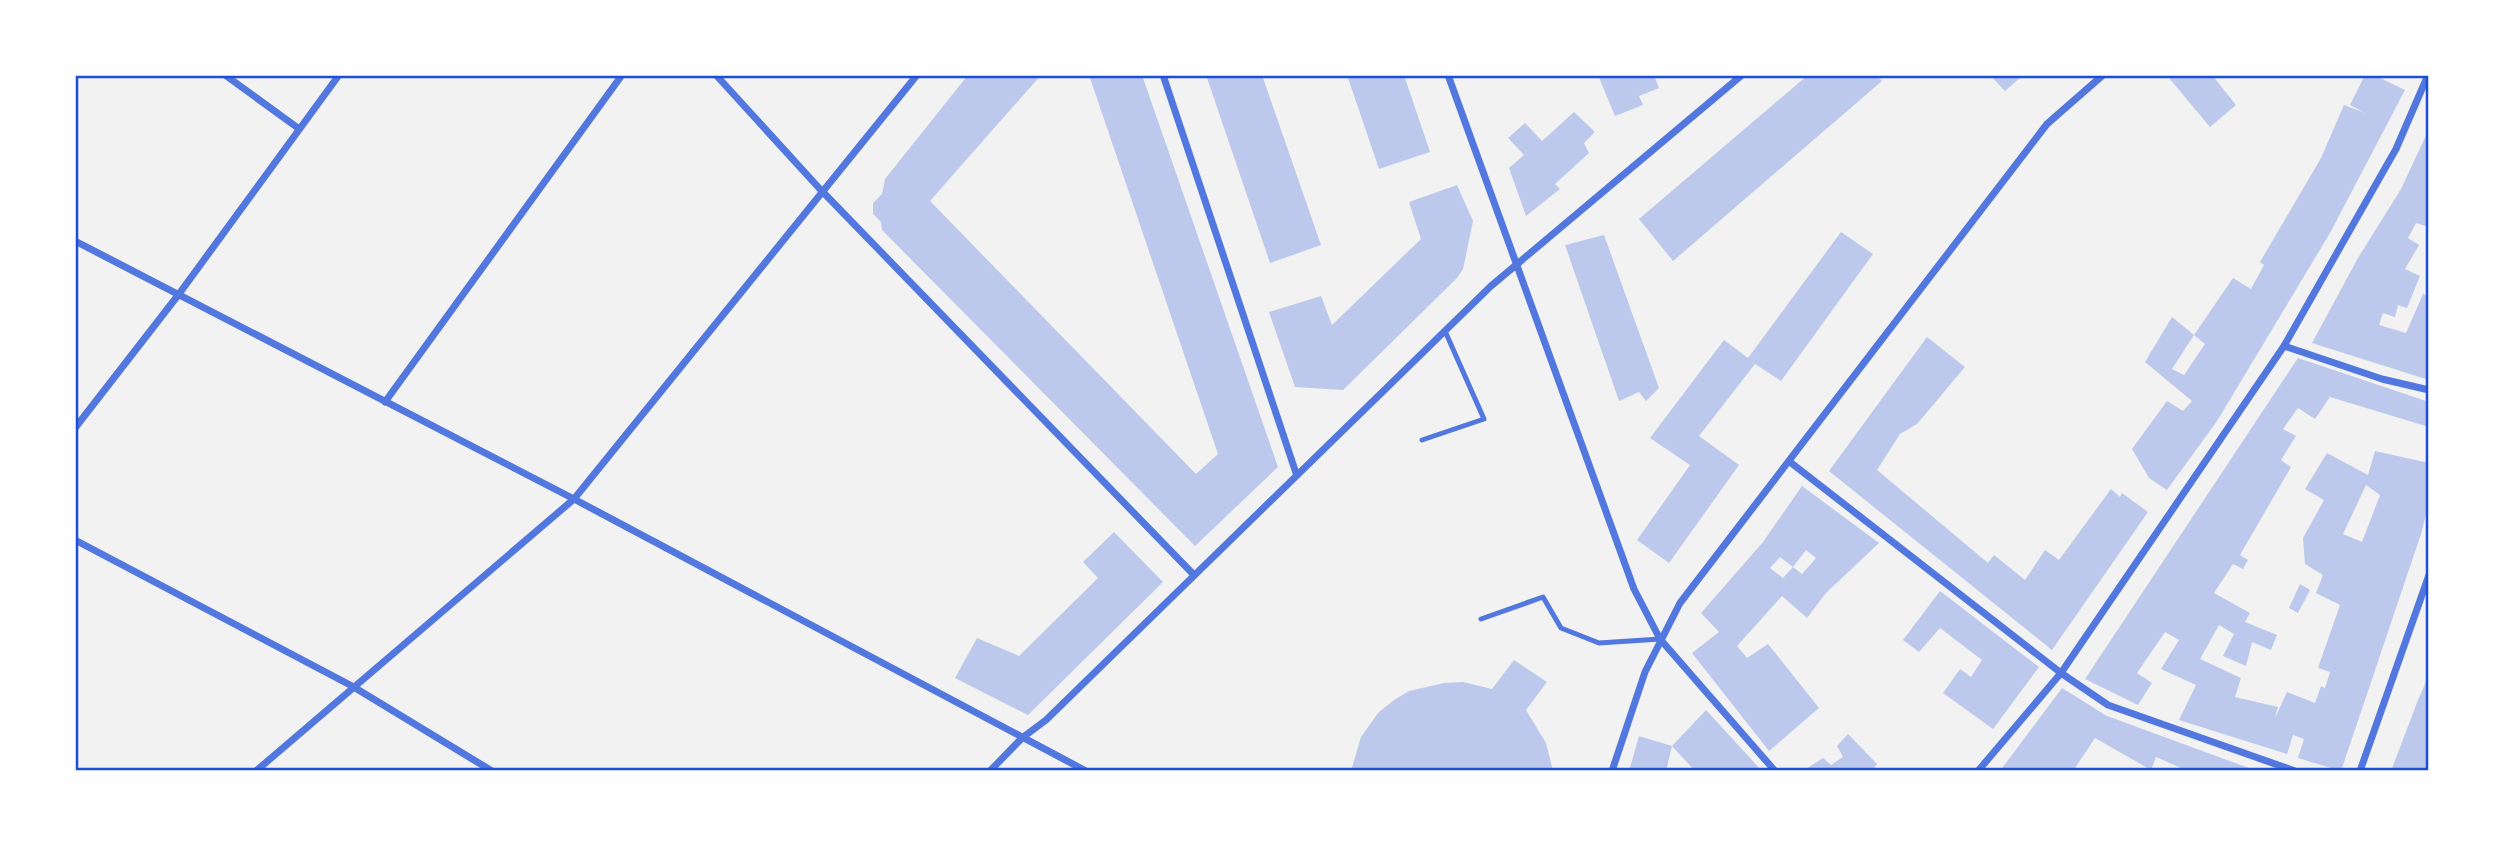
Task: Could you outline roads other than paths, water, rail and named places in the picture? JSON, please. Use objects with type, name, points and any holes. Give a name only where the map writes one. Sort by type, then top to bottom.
[{"type":"street","points":[[225,75],[298,128]]},
{"type":"street","points":[[75,428],[179,294],[339,75]]},
{"type":"street","points":[[385,402],[622,75]]},
{"type":"street","points":[[716,75],[824,193],[1194,575]]},
{"type":"street","points":[[256,771],[352,686],[575,499],[917,75]]},
{"type":"street","points":[[1163,75],[1296,474]]},
{"type":"street","points":[[1448,75],[1634,589],[1660,639],[1775,771]]},
{"type":"street","points":[[990,771],[1021,738],[1046,720],[1296,474],[1515,265],[1742,75]]},
{"type":"street","points":[[1612,771],[1644,672],[1680,603],[2047,124],[2103,75]]},
{"type":"street","points":[[1978,771],[2061,674],[2284,346],[2396,149],[2428,75]]},
{"type":"street","points":[[75,241],[575,499],[1086,771]]},
{"type":"street","points":[[2284,346],[2382,379],[2429,390]]},
{"type":"street","points":[[1790,462],[2061,674],[2108,705],[2295,771]]},
{"type":"street","points":[[75,540],[352,686],[492,771]]},
{"type":"street","points":[[2360,771],[2429,575]]},
{"type":"lane","points":[[1422,440],[1484,419],[1445,331]]},
{"type":"lane","points":[[1481,619],[1543,597],[1561,628],[1599,643],[1660,639]]}]
